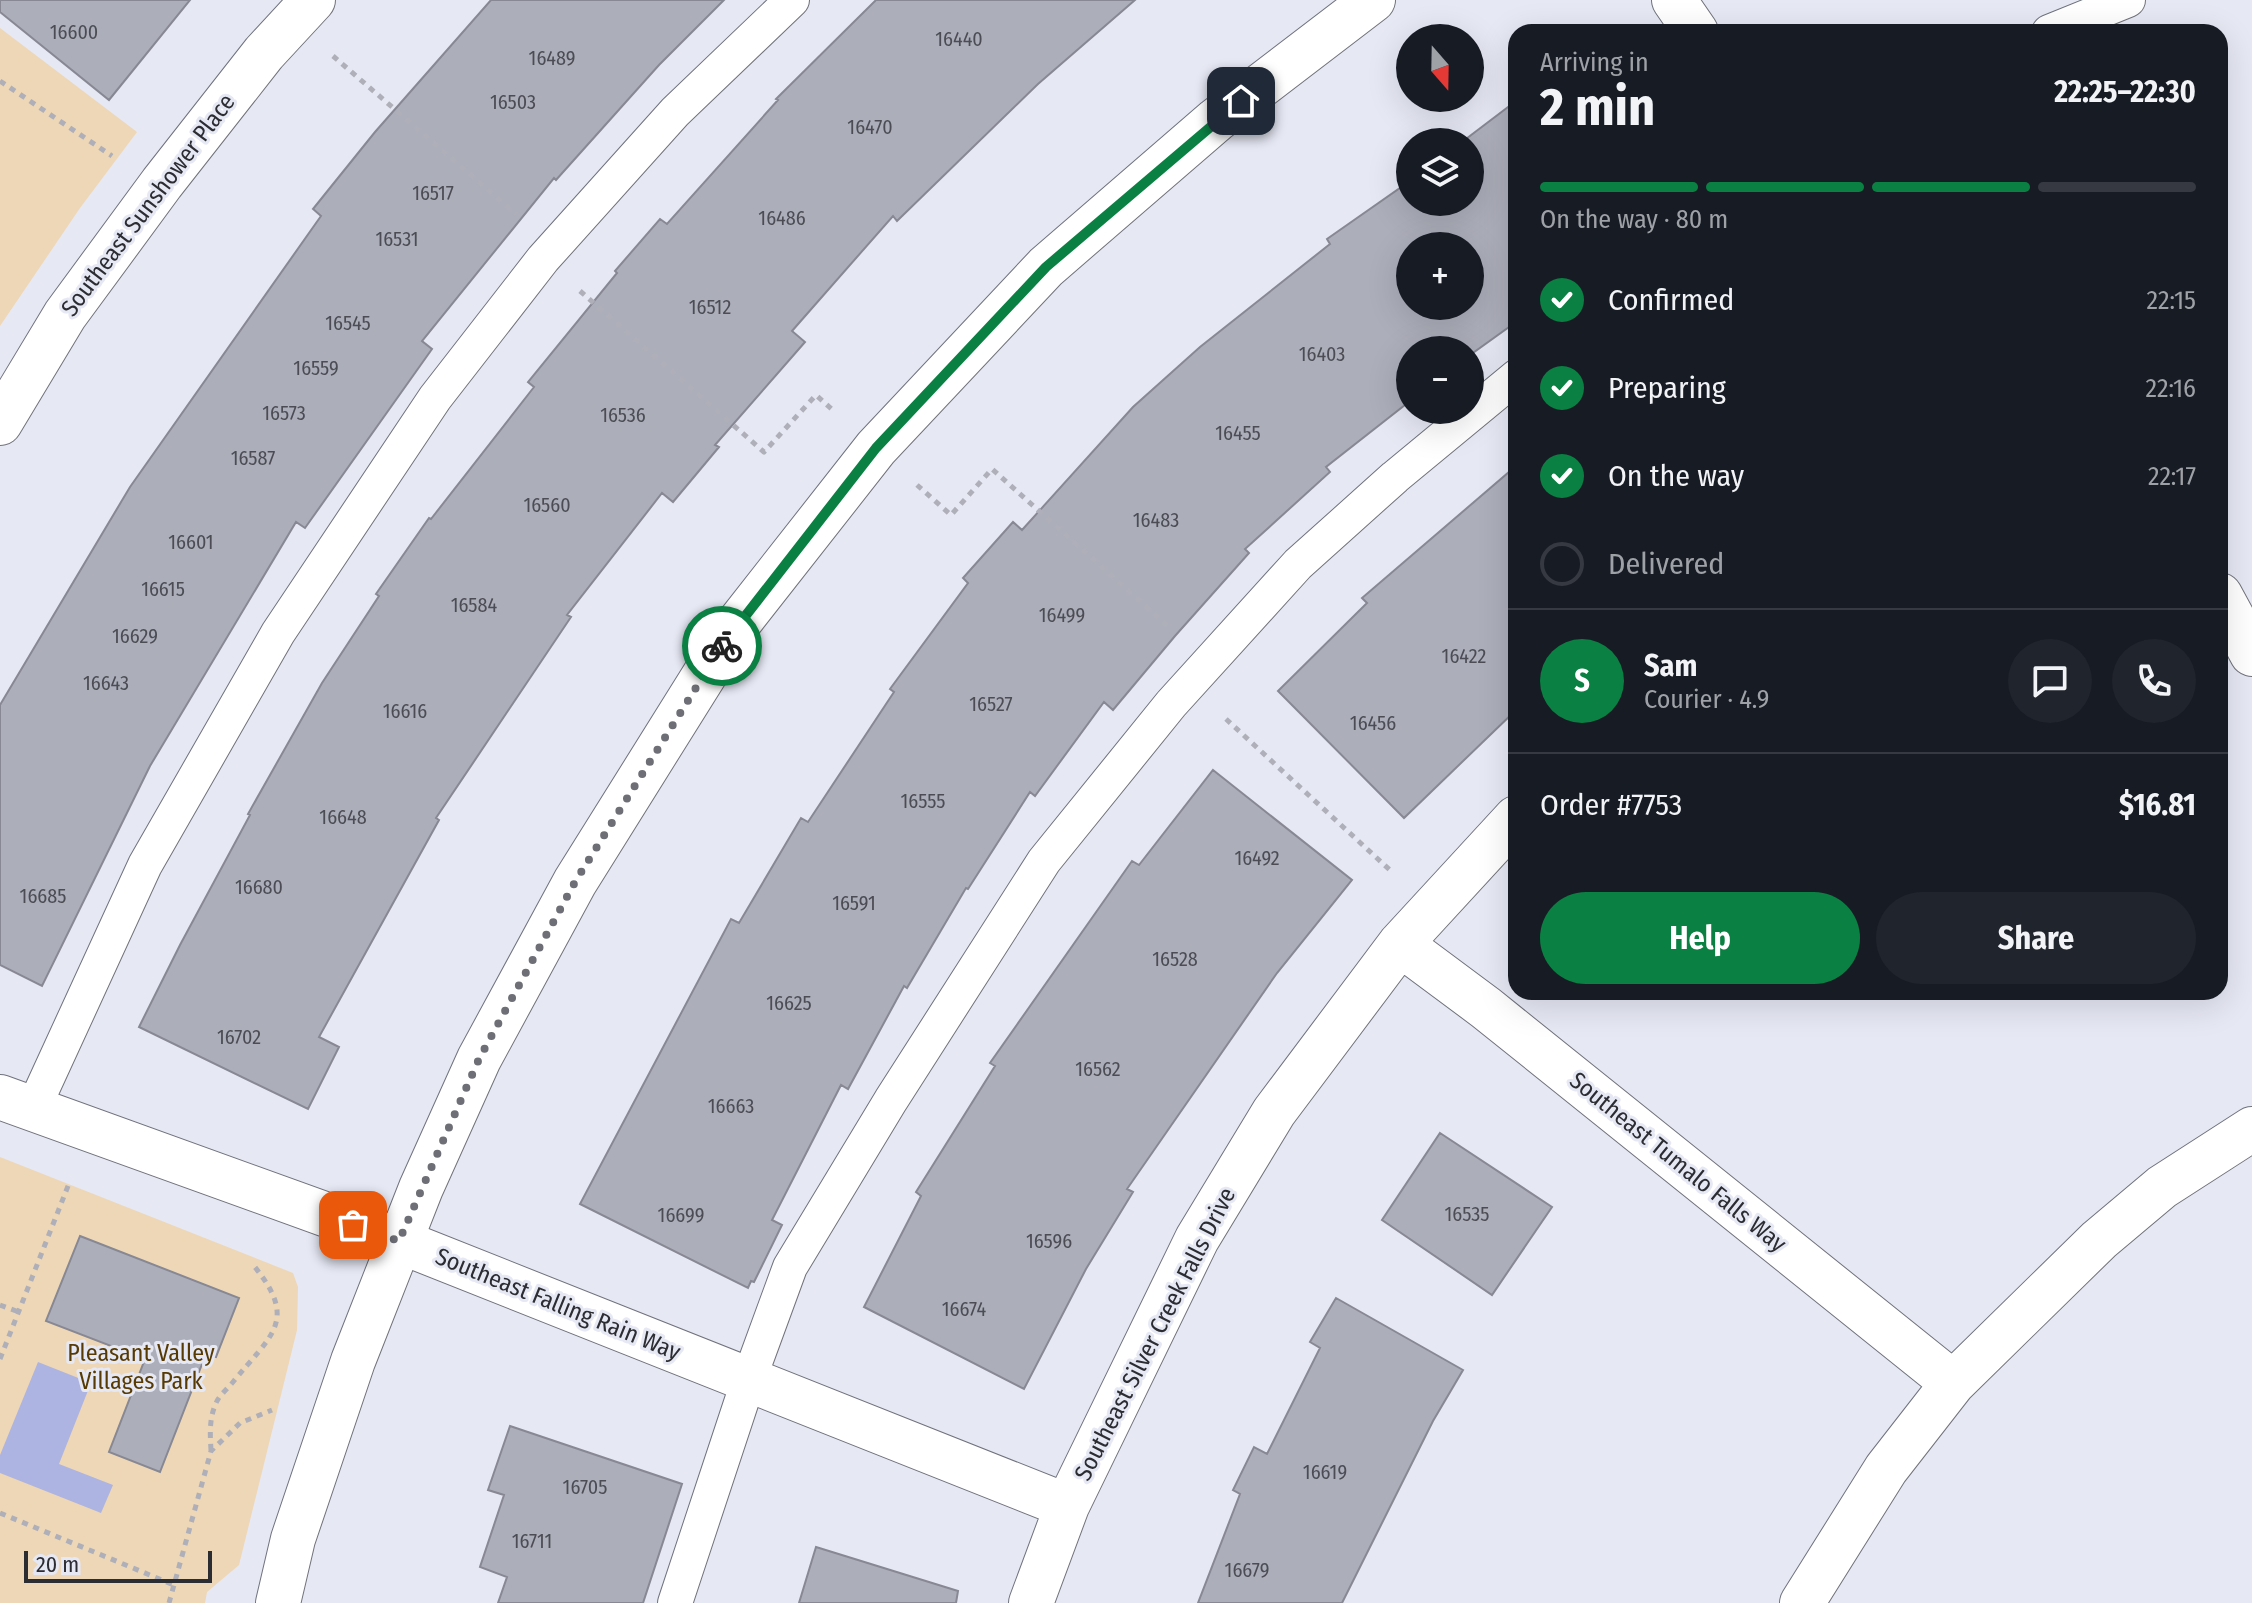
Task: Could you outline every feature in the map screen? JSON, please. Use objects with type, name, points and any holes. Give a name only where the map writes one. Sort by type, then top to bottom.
[{"type":"street","points":[[278,1603],[293,1539],[353,1361],[399,1241],[479,1059],[575,882],[730,634],[876,448],[1046,267],[1216,120],[1373,0]]},
{"type":"street","points":[[1674,0],[1690,24]]},
{"type":"street","name":"Southeast Sunshower Place","points":[[0,423],[65,315],[177,164],[264,53],[303,11]]},
{"type":"street","points":[[2228,610],[2252,654]]},
{"type":"street","name":"Southeast Silver Creek Falls Drive","points":[[1031,1603],[1067,1506],[1197,1239],[1274,1112],[1400,944],[1508,827]]},
{"type":"street","name":"Southeast Tumalo Falls Way","points":[[1400,944],[1486,1008],[1953,1383]]},
{"type":"street","name":"Southeast Falling Rain Way","points":[[17,1103],[399,1241],[1067,1506]]},
{"type":"street","points":[[1802,1603],[1886,1469],[1953,1383],[2099,1240],[2162,1187],[2252,1129]]},
{"type":"lane","points":[[17,1103],[145,865],[278,633],[435,398],[543,259],[675,112],[792,0]]},
{"type":"lane","points":[[2069,24],[2128,0]]},
{"type":"lane","points":[[675,1603],[749,1379],[790,1267],[1044,861],[1171,704],[1298,564],[1395,477],[1508,384]]},
{"type":"path","points":[[303,11],[524,222],[543,259],[764,452],[816,395],[951,515],[992,469],[1209,662],[1212,707],[1432,910]]},
{"type":"path","points":[[0,81],[116,159],[136,133],[177,164]]},
{"type":"path","points":[[0,1359],[90,1130]]},
{"type":"path","points":[[169,1603],[211,1451],[210,1424],[217,1401],[270,1336],[279,1316],[272,1288],[254,1266]]},
{"type":"path","points":[[0,1305],[19,1312]]},
{"type":"path","points":[[211,1451],[240,1423],[272,1410]]},
{"type":"path","points":[[0,1513],[174,1585]]},
{"type":"green space","points":[[0,28],[137,132],[80,208],[0,326]]},
{"type":"green space","name":"Pleasant Valley Villages Park","points":[[0,1157],[293,1273],[298,1287],[297,1330],[239,1565],[207,1592],[205,1603],[0,1603]]},
{"type":"water","points":[[38,1362],[91,1383],[59,1464],[113,1485],[101,1513],[0,1473],[0,1455]]},
{"type":"building","points":[[0,0],[190,0],[109,100],[0,12]]},
{"type":"building","points":[[491,0],[724,0],[659,65],[556,180],[554,178],[422,341],[432,349],[305,528],[296,522],[150,766],[42,986],[0,965],[0,705],[130,487],[321,216],[313,209],[375,132]]},
{"type":"building","points":[[876,0],[1135,0],[1038,84],[897,221],[893,216],[792,331],[805,342],[715,445],[719,447],[673,502],[662,493],[567,615],[571,617],[436,818],[439,820],[319,1037],[339,1047],[308,1109],[139,1027],[248,814],[322,683],[379,596],[376,594],[429,518],[534,387],[528,382],[617,273],[615,271],[660,219],[667,224],[776,99]]},
{"type":"building","points":[[1508,107],[1508,328],[1484,345],[1484,336],[1396,336],[1396,412],[1326,467],[1330,472],[1245,549],[1249,553],[1113,710],[1104,702],[1035,796],[1030,792],[966,888],[907,988],[904,986],[848,1089],[841,1085],[772,1220],[782,1225],[754,1282],[751,1281],[748,1288],[580,1204],[731,919],[739,923],[801,818],[808,822],[894,692],[890,689],[968,583],[963,578],[1013,522],[1022,530],[1133,407],[1200,347],[1330,244],[1327,239],[1396,191],[1396,216],[1484,216],[1484,128],[1480,128]]},
{"type":"building","points":[[1508,473],[1508,718],[1404,818],[1278,691],[1367,603],[1362,598]]},
{"type":"building","points":[[1213,770],[1352,880],[1277,973],[1127,1189],[1133,1192],[1086,1269],[1024,1389],[864,1307],[921,1196],[916,1192],[995,1066],[990,1063],[1132,861],[1139,865]]},
{"type":"building","points":[[1440,1133],[1552,1207],[1492,1295],[1382,1220]]},
{"type":"building","points":[[80,1236],[239,1298],[216,1357],[206,1354],[160,1472],[109,1452],[145,1359],[46,1321]]},
{"type":"building","points":[[1336,1298],[1463,1370],[1433,1421],[1342,1603],[1198,1603],[1240,1494],[1233,1490],[1254,1447],[1267,1454],[1320,1348],[1310,1342]]},
{"type":"building","points":[[510,1426],[682,1484],[643,1603],[498,1603],[507,1577],[480,1567],[504,1495],[488,1490]]},
{"type":"building","points":[[816,1547],[958,1591],[956,1603],[799,1603]]},
{"type":"way so far","points":[[353,1225],[399,1241],[479,1059],[575,882],[722,646]]},
{"type":"route","points":[[722,646],[876,448],[1046,267],[1241,101]]}]
